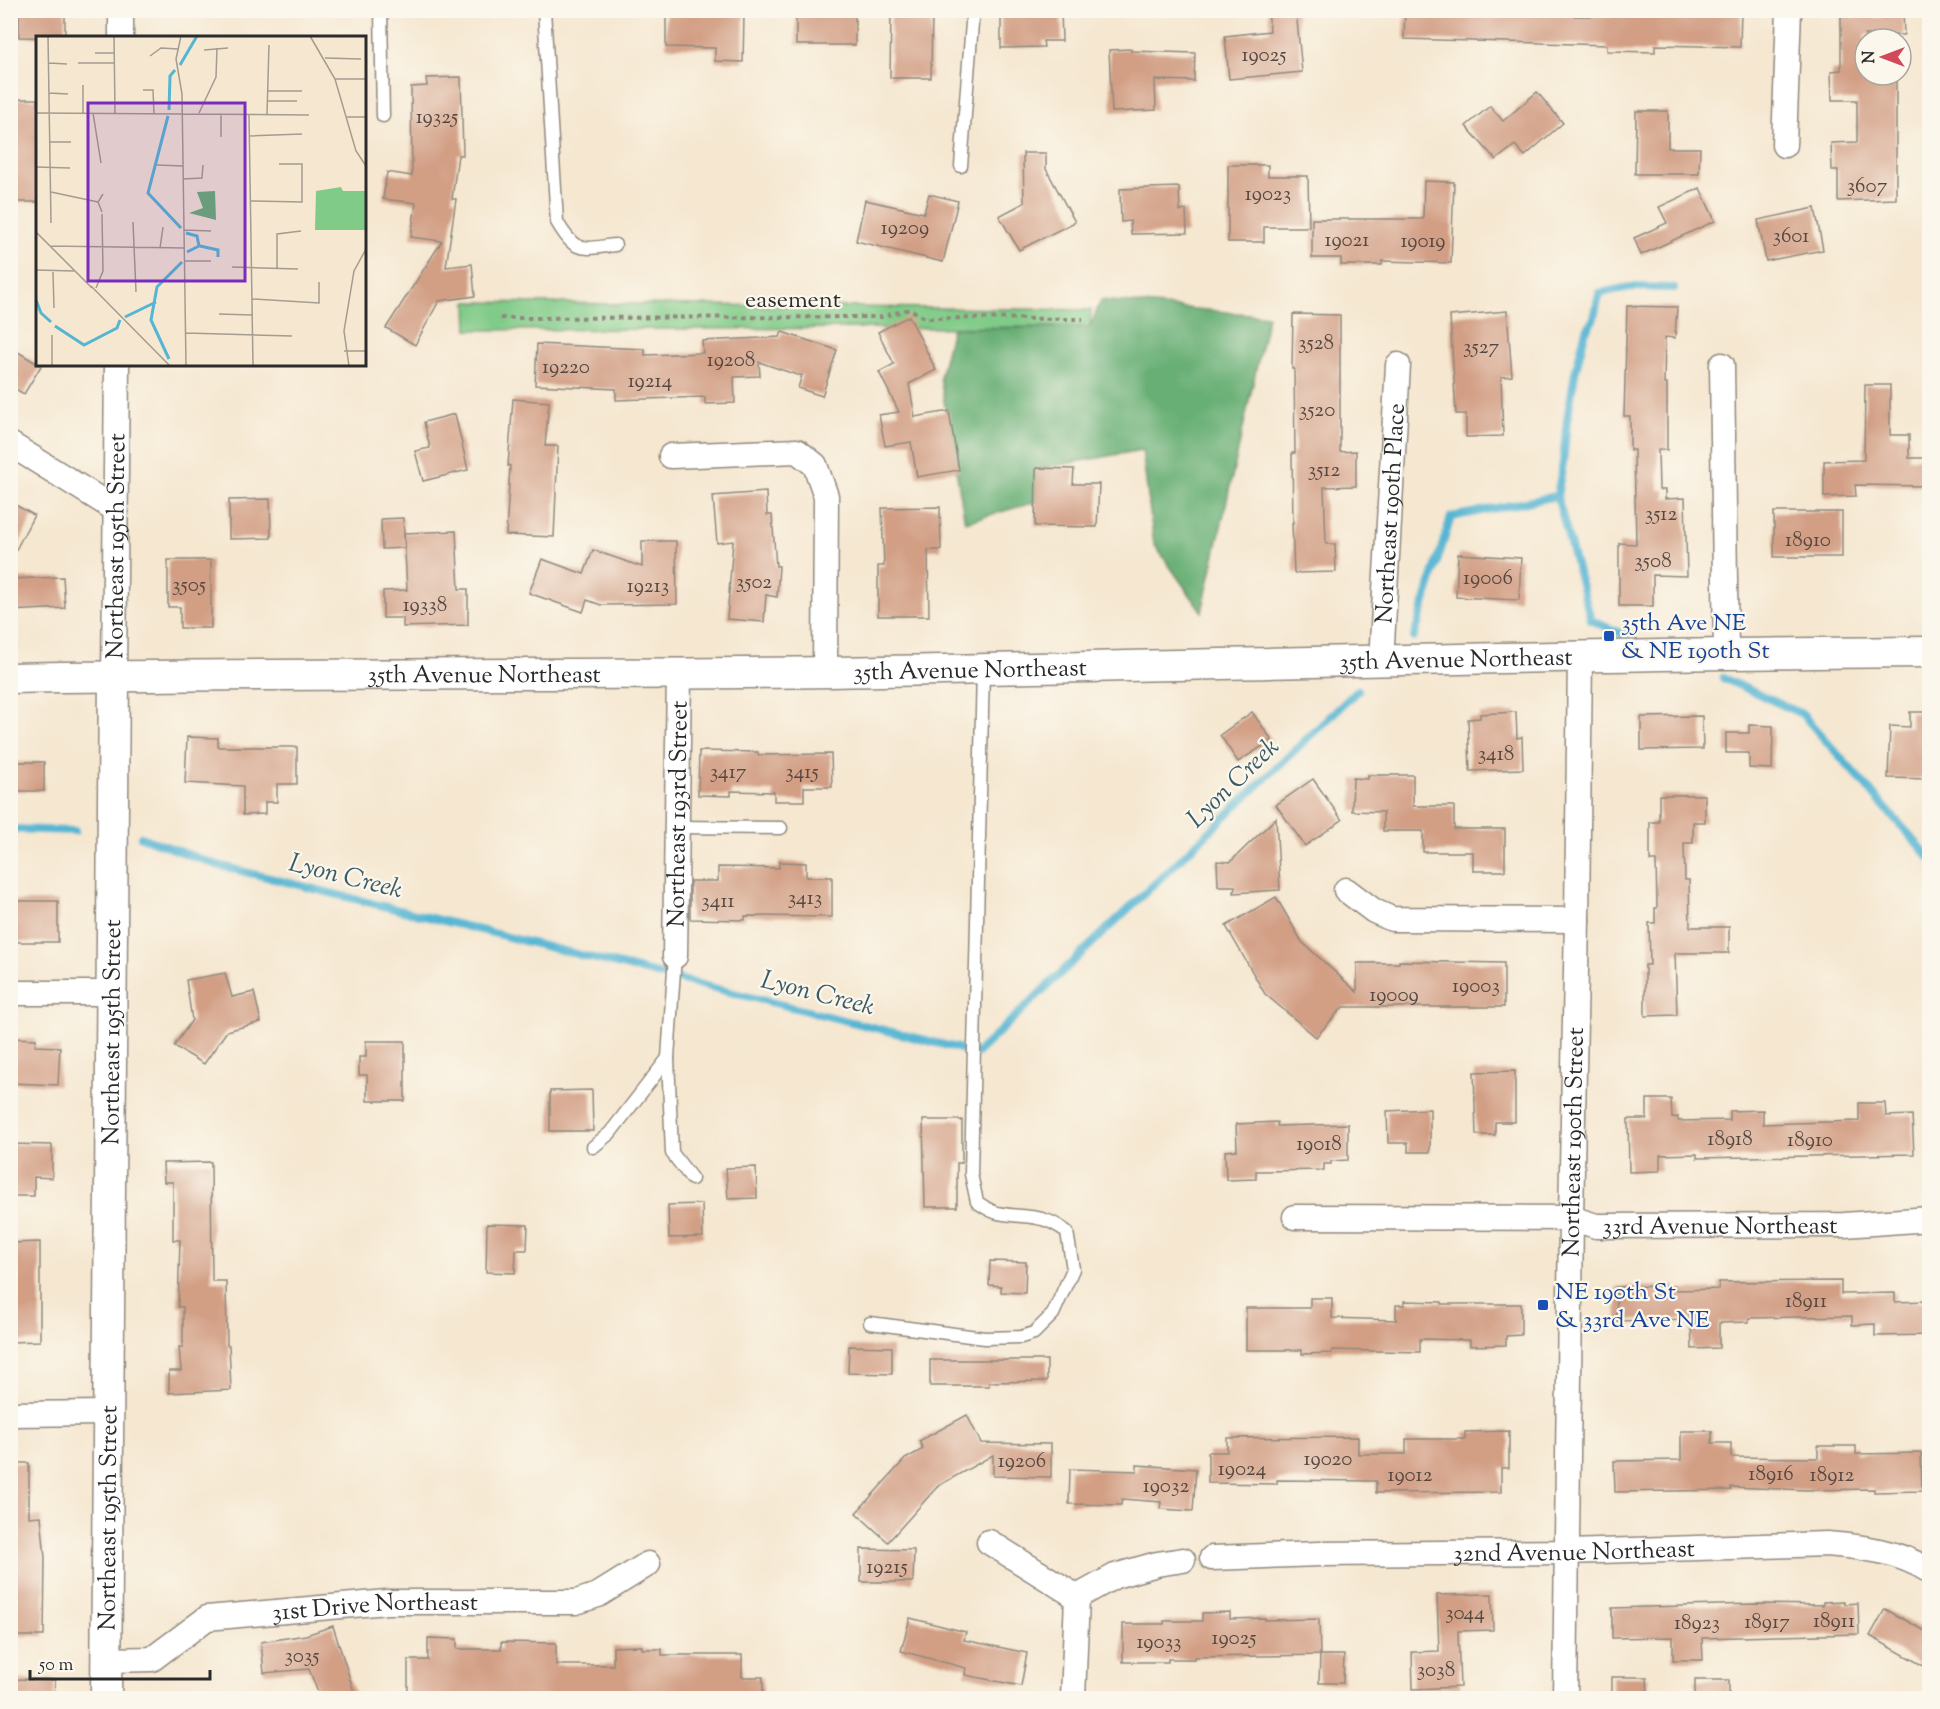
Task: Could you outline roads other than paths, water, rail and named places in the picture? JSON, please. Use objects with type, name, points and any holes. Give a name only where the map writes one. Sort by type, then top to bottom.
[{"type":"street","points":[[121,10],[121,36]]},
{"type":"street","points":[[1784,145],[1790,10]]},
{"type":"street","name":"Northeast 190th Place","points":[[1381,661],[1398,365]]},
{"type":"street","points":[[1722,365],[1726,653]]},
{"type":"street","name":"Northeast 195th Street","points":[[106,1698],[117,366]]},
{"type":"street","points":[[10,444],[114,509]]},
{"type":"street","points":[[671,456],[797,451],[814,465],[826,496],[825,672]]},
{"type":"street","name":"35th Avenue Northeast","points":[[10,678],[825,672],[1580,655],[1929,652]]},
{"type":"street","name":"Northeast 190th Street","points":[[1565,1698],[1580,655]]},
{"type":"street","name":"Northeast 193rd Street","points":[[675,956],[679,672]]},
{"type":"street","points":[[1346,890],[1374,911],[1392,919],[1577,920]]},
{"type":"street","points":[[10,993],[112,993]]},
{"type":"street","name":"33rd Avenue Northeast","points":[[1295,1217],[1571,1218],[1596,1226],[1844,1225],[1929,1219]]},
{"type":"street","points":[[10,1414],[108,1413]]},
{"type":"street","points":[[989,1542],[1077,1596]]},
{"type":"street","name":"32nd Avenue Northeast","points":[[1212,1558],[1319,1554],[1567,1552],[1827,1544],[1868,1548],[1896,1554],[1929,1570]]},
{"type":"street","points":[[1077,1596],[1116,1576],[1157,1564],[1183,1560]]},
{"type":"street","name":"31st Drive Northeast","points":[[107,1660],[152,1659],[207,1618],[387,1602],[576,1602],[598,1595],[648,1564]]},
{"type":"street","points":[[1073,1698],[1077,1596]]},
{"type":"lane","points":[[381,10],[383,116]]},
{"type":"lane","points":[[544,10],[557,222],[568,241],[583,249],[615,245]]},
{"type":"lane","points":[[961,166],[973,10]]},
{"type":"lane","points":[[870,1323],[985,1338],[1021,1337],[1034,1333],[1053,1314],[1073,1269],[1067,1232],[1054,1222],[1033,1216],[995,1213],[977,1202],[971,1174],[983,669]]},
{"type":"lane","points":[[678,827],[781,828]]},
{"type":"lane","points":[[675,956],[668,1058],[672,1154],[692,1179]]},
{"type":"lane","points":[[593,1147],[610,1133],[668,1058]]},
{"type":"waterway","points":[[1557,496],[1575,373],[1585,333],[1594,318],[1599,293],[1630,287],[1674,288]]},
{"type":"waterway","name":"Lyon Creek","points":[[1414,637],[1451,517],[1557,496],[1591,620],[1624,635]]},
{"type":"waterway","name":"Lyon Creek","points":[[1723,678],[1802,714],[1930,858]]},
{"type":"waterway","name":"Lyon Creek","points":[[141,837],[217,865],[977,1053],[1358,690]]},
{"type":"waterway","name":"Lyon Creek","points":[[10,829],[75,831]]},
{"type":"place","name":"35th Ave NE & NE 190th St","points":[[1609,636]]},
{"type":"place","name":"NE 190th St & 33rd Ave NE","points":[[1543,1305]]}]
